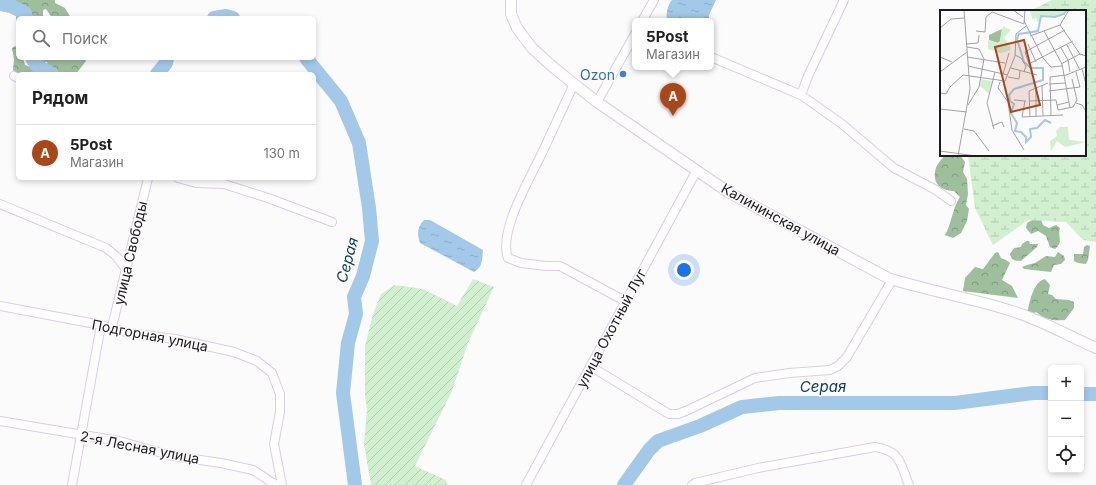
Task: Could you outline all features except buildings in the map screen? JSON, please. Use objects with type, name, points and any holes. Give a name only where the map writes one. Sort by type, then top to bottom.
[{"type":"street","name":"Калининская улица","points":[[512,0],[511,14],[517,28],[532,48],[597,102],[728,192],[892,280],[1012,311],[1096,348]]},
{"type":"street","points":[[644,18],[654,0]]},
{"type":"street","points":[[801,96],[808,76],[844,0]]},
{"type":"street","points":[[597,102],[632,39]]},
{"type":"street","points":[[714,57],[801,96],[842,124],[894,168],[936,190],[951,201]]},
{"type":"street","points":[[574,84],[519,199],[506,241],[506,252],[508,258],[521,263],[560,266],[625,302]]},
{"type":"street","name":"улица Охотный Луг","points":[[526,485],[697,170]]},
{"type":"street","name":"улица Свободы","points":[[112,327],[148,180]]},
{"type":"street","points":[[185,180],[196,183],[224,184],[268,198],[332,222]]},
{"type":"street","points":[[0,204],[106,248],[116,256],[126,269]]},
{"type":"street","points":[[590,366],[669,414],[678,414],[754,378],[790,373],[830,370],[838,366],[847,357],[892,280]]},
{"type":"street","name":"Подгорная улица","points":[[0,306],[112,327],[130,333],[175,339],[234,352],[257,361],[272,373],[280,394],[280,412],[274,444],[282,485]]},
{"type":"street","points":[[72,485],[101,325]]},
{"type":"street","name":"2-я Лесная улица","points":[[0,421],[119,442],[173,456],[221,463],[253,470],[276,485]]},
{"type":"street","points":[[692,485],[758,468],[875,447],[887,449],[897,456],[909,485]]},
{"type":"green space","points":[[1,0],[55,0],[55,3],[65,8],[70,16],[51,16],[46,9],[43,10],[43,16],[16,16],[16,11],[10,1],[4,3]]},
{"type":"green space","points":[[1052,0],[1096,0],[1096,242],[1083,240],[1066,222],[1028,220],[993,245],[975,208],[968,156],[1086,156],[1086,10],[1032,10]]},
{"type":"green space","points":[[16,47],[16,60],[24,60],[25,65],[30,67],[35,72],[16,73],[13,70],[14,59],[12,48]]},
{"type":"green space","points":[[35,60],[86,60],[78,72],[50,72],[47,62],[45,62],[45,69],[39,70],[36,68]]},
{"type":"green space","points":[[944,156],[961,156],[965,162],[963,172],[967,179],[968,194],[966,205],[969,209],[967,221],[961,233],[953,238],[945,235],[955,206],[960,197],[954,191],[941,188],[936,182],[935,173],[938,163]]},
{"type":"green space","points":[[1034,219],[1041,220],[1043,225],[1049,228],[1056,225],[1060,228],[1060,241],[1055,249],[1050,247],[1046,236],[1038,231],[1031,234],[1026,228],[1027,223]]},
{"type":"green space","points":[[1029,241],[1030,244],[1038,244],[1037,247],[1021,261],[1012,259],[1010,254],[1014,248],[1021,247],[1022,244]]},
{"type":"green space","points":[[1087,245],[1090,246],[1086,264],[1074,261],[1074,254],[1083,254],[1084,247]]},
{"type":"green space","points":[[998,252],[1001,258],[1010,263],[1002,280],[1012,286],[1018,298],[963,291],[965,278],[975,267],[983,269],[995,253]]},
{"type":"green space","points":[[1058,252],[1064,256],[1065,260],[1061,264],[1054,265],[1051,272],[1024,269],[1022,267],[1035,263],[1046,256],[1055,257]]},
{"type":"green space","points":[[473,279],[494,287],[468,343],[452,391],[415,466],[446,480],[447,485],[371,485],[364,444],[367,409],[365,396],[365,346],[373,314],[381,294],[395,285],[423,289],[457,306]]},
{"type":"green space","points":[[1045,279],[1050,285],[1048,294],[1052,295],[1056,299],[1074,302],[1074,308],[1065,320],[1050,319],[1043,317],[1036,312],[1033,314],[1027,313],[1035,288]]},
{"type":"water","points":[[672,0],[716,0],[709,18],[667,18],[667,10]]},
{"type":"water","points":[[424,220],[430,220],[483,250],[482,262],[479,268],[474,272],[420,243],[418,231]]},
{"type":"waterway","name":"Серая","points":[[0,4],[11,6],[25,13],[26,16]]},
{"type":"waterway","name":"Серая","points":[[33,60],[37,66],[48,72]]},
{"type":"waterway","name":"Серая","points":[[159,72],[167,60]]},
{"type":"waterway","name":"Серая","points":[[308,60],[341,101],[359,143],[369,208],[372,241],[363,276],[354,297],[356,314],[348,343],[343,393],[355,485]]},
{"type":"waterway","name":"Серая","points":[[624,485],[649,450],[658,441],[700,426],[742,407],[779,403],[955,403],[1033,393],[1048,393]]},
{"type":"waterway","name":"Серая","points":[[1084,394],[1096,394]]},
{"type":"place","name":"Ozon","points":[[623,74]]},
{"type":"place","name":"5Post","points":[[673,116]]}]
